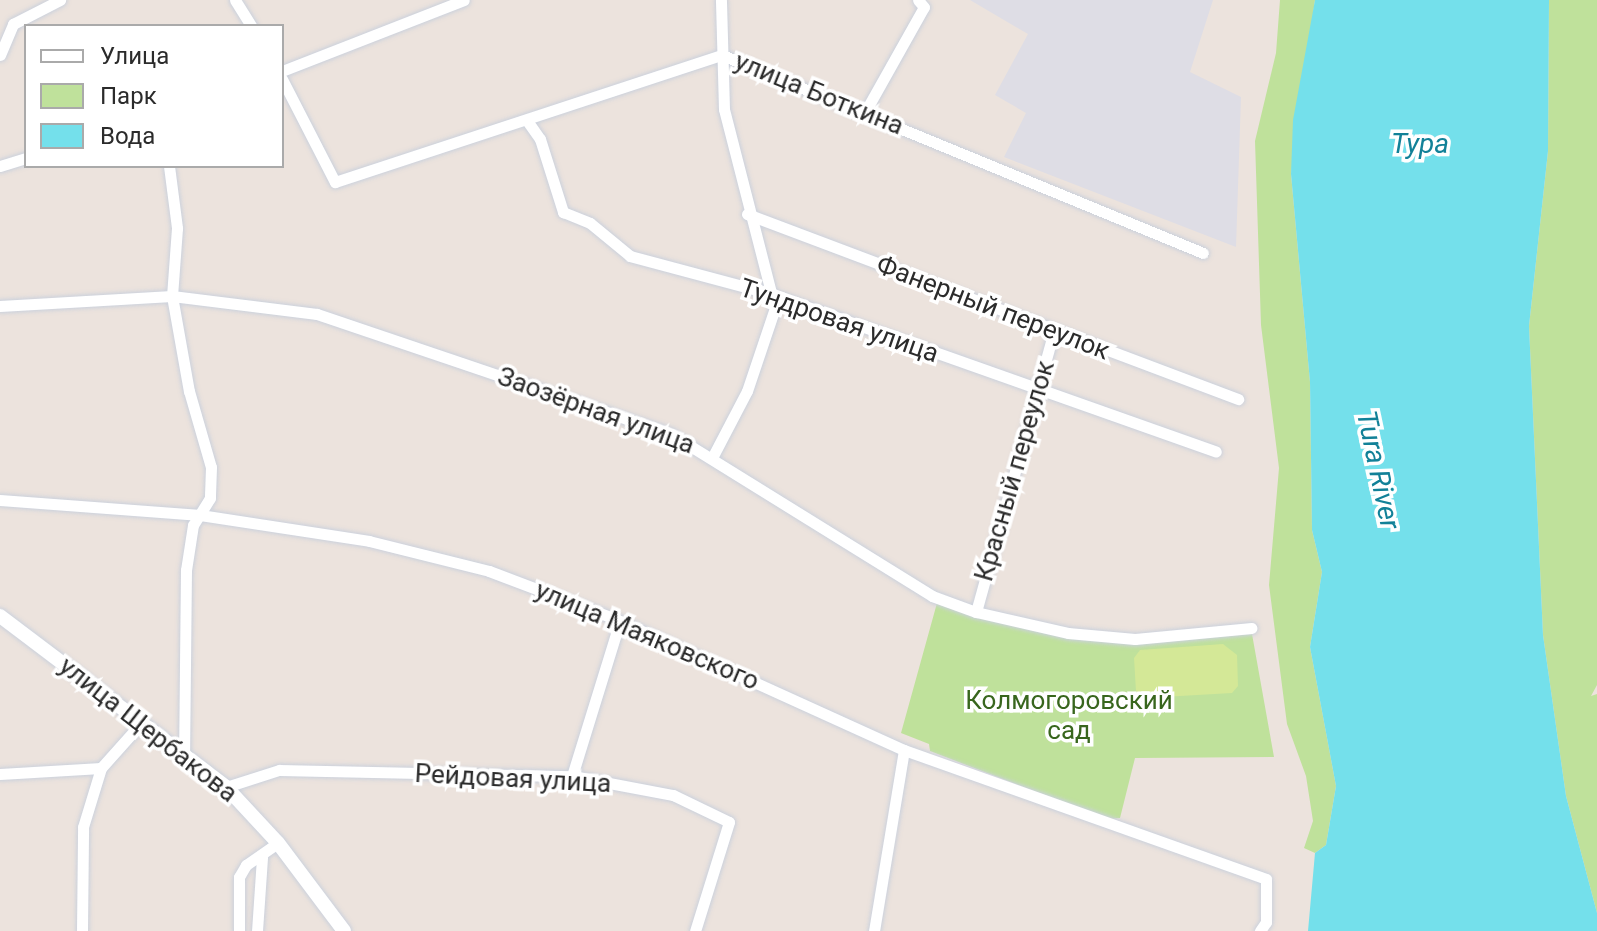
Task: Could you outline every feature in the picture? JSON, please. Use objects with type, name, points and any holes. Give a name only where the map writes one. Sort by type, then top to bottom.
[{"type":"street","points":[[0,25],[13,24],[60,0]]},
{"type":"street","points":[[235,0],[250,24]]},
{"type":"street","points":[[284,70],[464,0]]},
{"type":"street","points":[[713,456],[770,334],[775,308],[768,293],[747,214],[724,109],[721,0]]},
{"type":"street","points":[[865,112],[924,7],[918,0]]},
{"type":"street","points":[[0,55],[13,24]]},
{"type":"street","name":"улица Боткина","points":[[284,83],[335,182],[528,122],[722,55],[1203,253]]},
{"type":"street","name":"Тундровая улица","points":[[528,122],[540,139],[563,212],[590,223],[620,251],[643,262],[768,293],[1216,452]]},
{"type":"street","points":[[0,166],[24,159]]},
{"type":"street","points":[[169,168],[177,228],[172,296],[189,391],[211,467],[210,498],[193,525],[186,570],[184,753]]},
{"type":"street","name":"Фанерный переулок","points":[[747,214],[1238,399]]},
{"type":"street","name":"Заозёрная улица","points":[[0,306],[172,296],[317,314],[621,415],[713,456],[838,541],[932,596],[976,612],[1068,633],[1135,639],[1251,628]]},
{"type":"street","name":"Красный переулок","points":[[976,612],[1040,392],[1054,331]]},
{"type":"street","name":"улица Маяковского","points":[[0,500],[200,515],[369,541],[489,571],[620,621],[904,750],[1266,879],[1266,922],[1260,931]]},
{"type":"street","name":"улица Щербакова","points":[[0,616],[143,721],[226,787],[278,843],[344,931]]},
{"type":"street","points":[[572,776],[620,621]]},
{"type":"street","points":[[82,931],[83,827],[101,768],[143,721]]},
{"type":"street","points":[[874,931],[904,750]]},
{"type":"street","points":[[0,774],[101,768]]},
{"type":"street","name":"Рейдовая улица","points":[[226,787],[279,770],[572,776],[673,795],[729,822],[695,931]]},
{"type":"street","points":[[239,931],[239,877],[246,865],[262,857],[278,843]]},
{"type":"street","points":[[257,931],[262,857]]},
{"type":"shaded area","points":[[970,0],[1213,0],[1190,72],[1241,97],[1236,247],[1004,157],[1026,113],[995,95],[1028,34]]},
{"type":"green space","points":[[1280,0],[1315,0],[1291,174],[1310,382],[1312,530],[1322,572],[1310,647],[1336,786],[1326,845],[1315,853],[1304,848],[1313,821],[1306,776],[1287,724],[1269,585],[1279,468],[1261,325],[1255,141],[1276,53]]},
{"type":"green space","points":[[1549,0],[1597,0],[1597,685],[1591,696],[1597,694],[1597,913],[1566,796],[1543,635],[1529,326],[1548,151]]},
{"type":"green space","name":"Колмогоровский сад","points":[[937,603],[1135,643],[1252,634],[1274,757],[1135,758],[1120,818],[1107,819],[930,751],[929,744],[901,733]]},
{"type":"green space","points":[[1223,644],[1237,655],[1238,686],[1232,693],[1145,698],[1136,691],[1134,658],[1140,650]]},
{"type":"water","name":"Тура","points":[[1315,0],[1549,0],[1548,151],[1529,326],[1543,635],[1566,796],[1597,913],[1597,931],[1308,931],[1315,853],[1326,845],[1336,786],[1310,647],[1322,572],[1312,530],[1310,382],[1291,174],[1293,120]]},
{"type":"water label","name":"Tura River","points":[[1378,470]]}]
